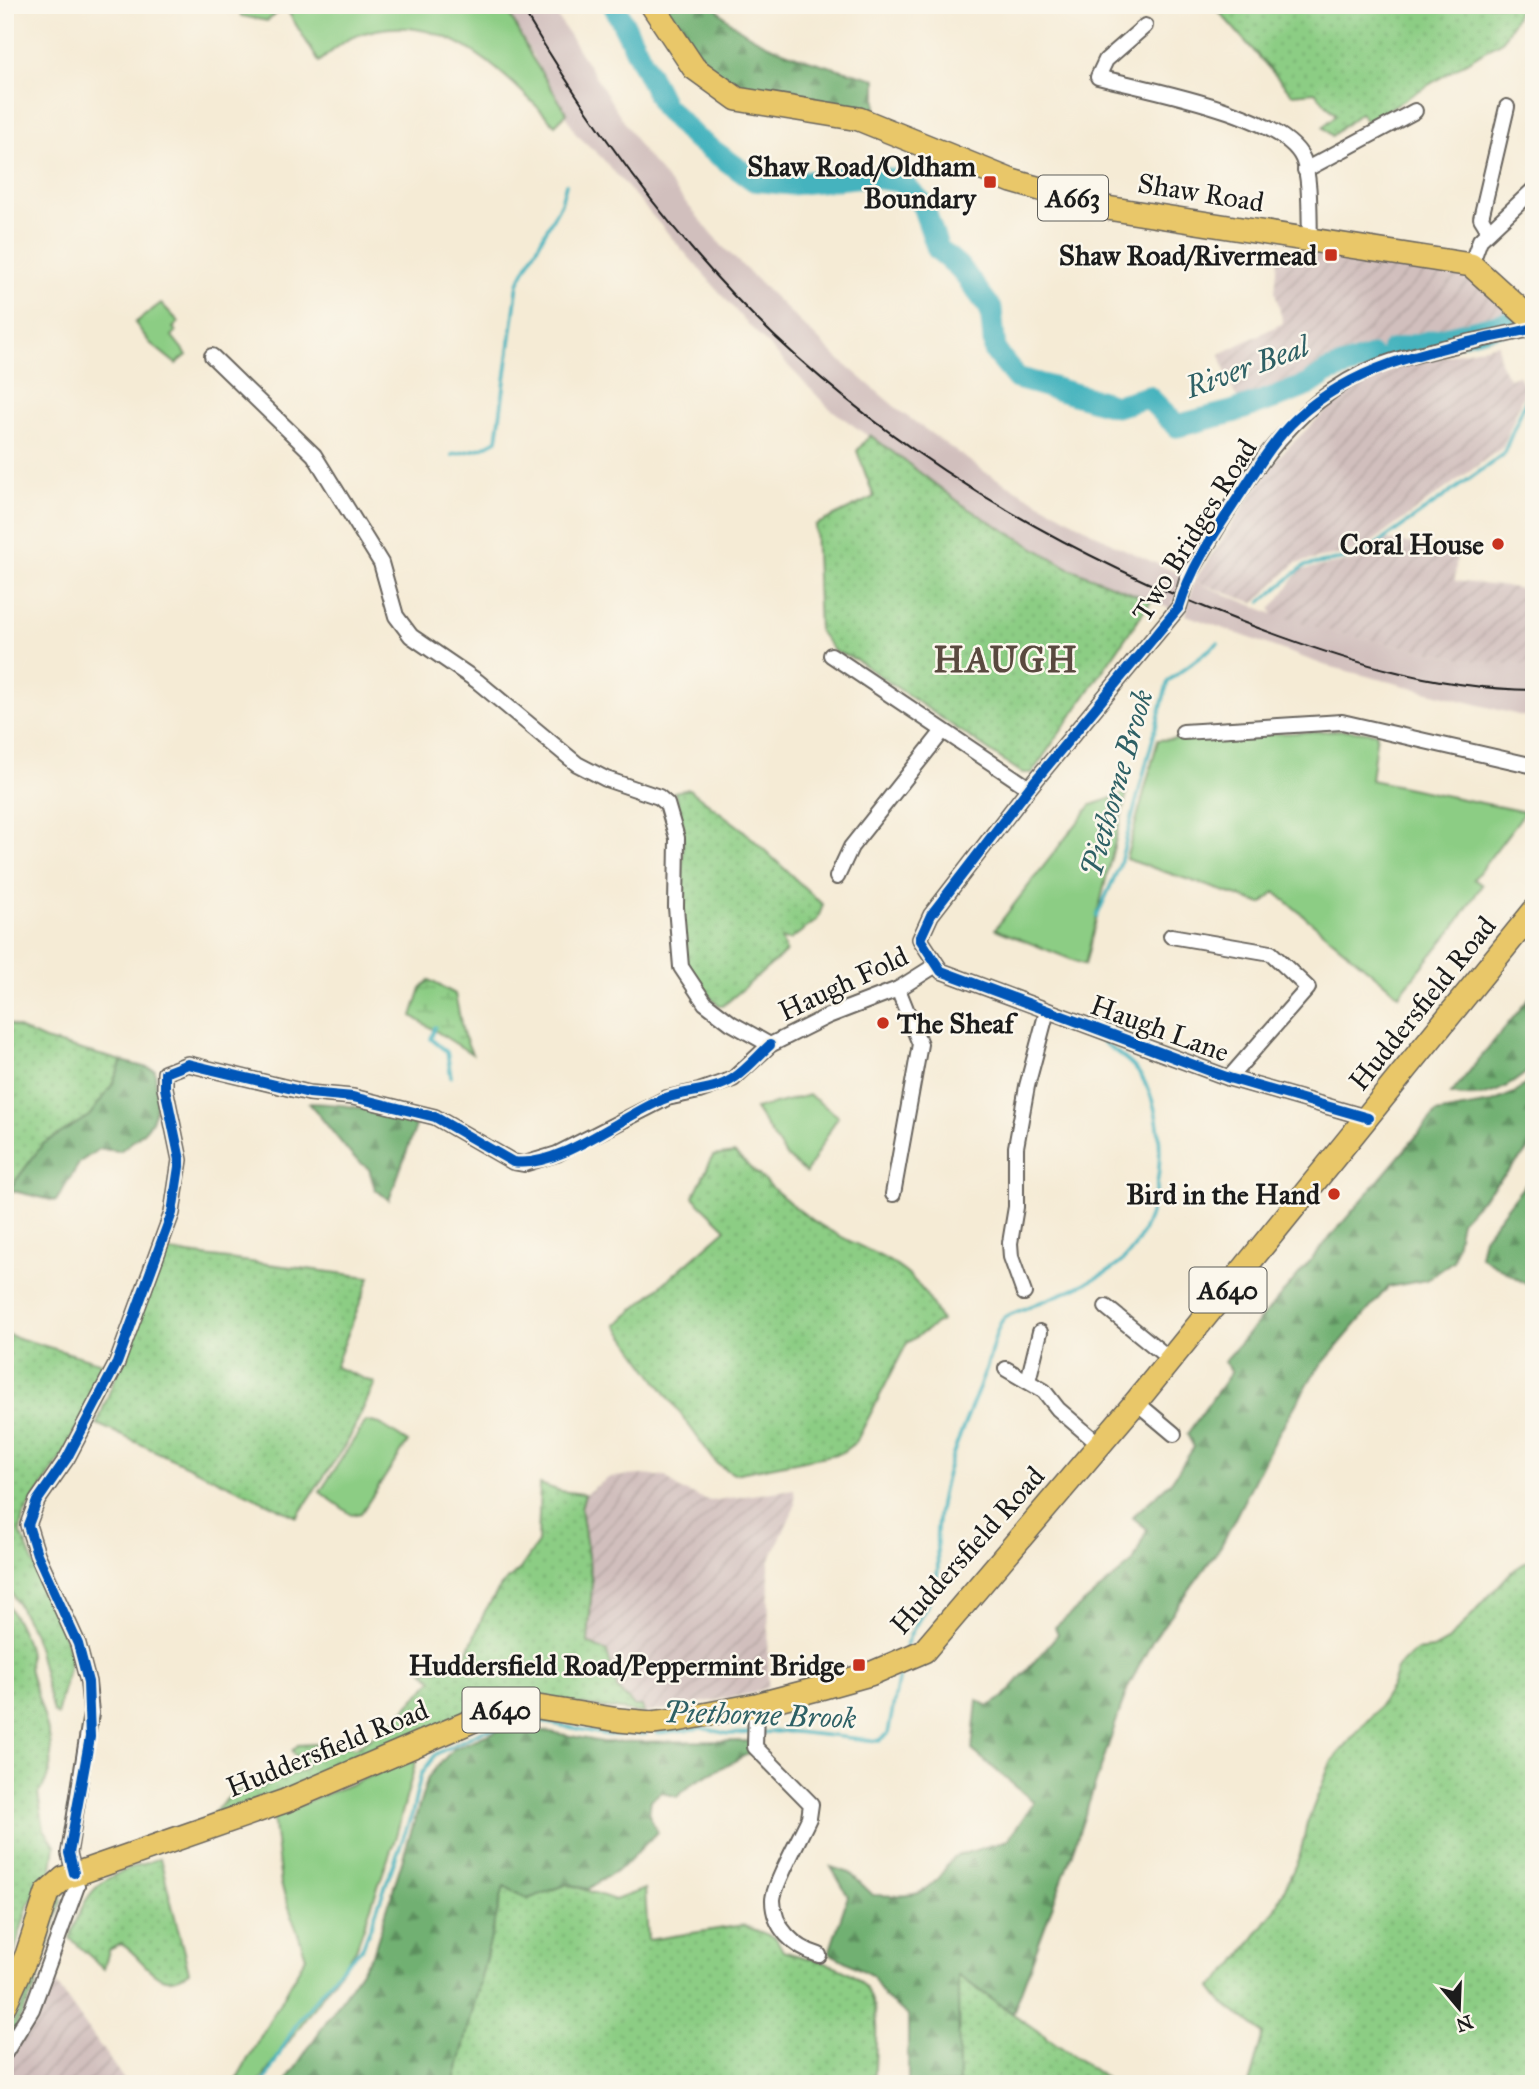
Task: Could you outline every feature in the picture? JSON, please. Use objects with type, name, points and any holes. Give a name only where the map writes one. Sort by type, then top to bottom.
[{"type":"main road","name":"Shaw Road","points":[[652,5],[694,68],[737,99],[859,118],[1012,181],[1107,208],[1471,265]]},
{"type":"main road","points":[[1471,265],[1534,322]]},
{"type":"main road","name":"Huddersfield Road","points":[[5,2004],[27,1955],[47,1893],[74,1873],[285,1801],[407,1751],[476,1717],[510,1708],[537,1707],[652,1723],[756,1711],[912,1659],[924,1651],[1171,1360],[1534,911]]},
{"type":"street","points":[[1144,26],[1106,60],[1098,77],[1208,105],[1274,129],[1296,146],[1305,170],[1310,240]]},
{"type":"street","points":[[1489,231],[1481,218],[1507,107]]},
{"type":"street","points":[[1305,170],[1415,111]]},
{"type":"street","points":[[1471,265],[1473,251],[1489,231],[1532,195]]},
{"type":"street","name":"Two Bridges Road","points":[[939,968],[920,939],[931,915],[1029,788],[1179,607],[1188,577],[1267,453],[1295,419],[1325,394],[1391,361],[1534,328]]},
{"type":"street","points":[[212,356],[314,455],[381,563],[396,616],[411,636],[477,681],[577,764],[607,779],[659,797],[667,804],[677,838],[676,907],[681,967],[705,1003],[731,1023],[770,1045]]},
{"type":"street","points":[[831,655],[1029,788]]},
{"type":"street","points":[[1183,732],[1342,722],[1534,766]]},
{"type":"street","points":[[837,877],[851,847],[943,731]]},
{"type":"street","points":[[1171,936],[1271,953],[1308,988],[1229,1078]]},
{"type":"street","name":"Haugh Fold","points":[[74,1873],[69,1853],[90,1737],[88,1682],[78,1644],[37,1554],[28,1525],[37,1501],[67,1458],[117,1363],[172,1213],[180,1160],[165,1088],[165,1073],[188,1064],[309,1093],[353,1097],[435,1117],[513,1162],[524,1164],[556,1154],[667,1098],[699,1091],[733,1079],[770,1045],[828,1016],[898,989],[939,968]]},
{"type":"street","name":"Haugh Lane","points":[[939,968],[1229,1078],[1368,1118]]},
{"type":"street","points":[[893,1194],[920,1044],[898,989]]},
{"type":"street","points":[[1024,1293],[1010,1257],[1016,1208],[1016,1147],[1027,1086],[1047,1011]]},
{"type":"street","points":[[1106,1307],[1171,1360]]},
{"type":"street","points":[[1028,1381],[1040,1332]]},
{"type":"street","points":[[1006,1369],[1044,1391],[1058,1409],[1100,1445]]},
{"type":"street","points":[[1136,1402],[1174,1434]]},
{"type":"street","points":[[756,1711],[755,1747],[811,1804],[809,1818],[773,1898],[778,1920],[790,1942],[819,1955]]},
{"type":"street","points":[[5,2053],[32,2009],[77,1886],[74,1873]]},
{"type":"shaded area","points":[[505,5],[550,5],[642,150],[722,246],[833,354],[901,412],[985,472],[1115,545],[1182,575],[1171,609],[1069,568],[967,508],[828,407],[743,319],[601,157],[576,134]]},
{"type":"shaded area","points":[[1279,248],[1459,276],[1483,286],[1515,317],[1342,362],[1276,395],[1241,405],[1228,381],[1220,354],[1283,323],[1275,292]]},
{"type":"shaded area","points":[[1498,344],[1500,362],[1509,378],[1518,375],[1526,387],[1503,447],[1361,550],[1296,563],[1254,603],[1194,581],[1275,460],[1355,383],[1403,366]]},
{"type":"shaded area","points":[[1386,540],[1457,550],[1455,581],[1534,590],[1534,666],[1479,662],[1340,634],[1273,615],[1271,609],[1301,570],[1363,559]]},
{"type":"shaded area","points":[[1194,581],[1273,614],[1340,634],[1479,662],[1534,666],[1534,719],[1324,665],[1186,615]]},
{"type":"shaded area","points":[[610,1477],[666,1477],[679,1489],[710,1501],[794,1489],[795,1506],[769,1563],[768,1687],[751,1694],[644,1713],[617,1689],[607,1652],[588,1643],[592,1583],[581,1508],[585,1494]]},
{"type":"shaded area","points":[[55,1982],[127,2084],[5,2084],[5,2067]]},
{"type":"green space","points":[[237,5],[505,5],[531,56],[567,113],[555,125],[490,64],[466,47],[440,35],[413,29],[384,29],[349,39],[319,62],[285,7],[267,21],[241,16]]},
{"type":"green space","points":[[665,5],[714,5],[728,20],[767,44],[811,61],[876,79],[876,111],[777,97],[740,87],[717,72],[700,55]]},
{"type":"green space","points":[[1213,5],[1522,5],[1503,40],[1367,122],[1360,113],[1332,136],[1323,127],[1336,115],[1315,92],[1292,94]]},
{"type":"green space","points":[[161,303],[179,322],[173,328],[176,331],[172,336],[187,355],[176,364],[150,343],[135,323]]},
{"type":"green space","points":[[870,435],[967,508],[1069,568],[1151,601],[1032,773],[1022,773],[855,659],[834,651],[819,631],[815,525],[874,497],[857,451]]},
{"type":"green space","points":[[1346,730],[1377,733],[1371,780],[1525,812],[1474,879],[1482,885],[1453,929],[1399,995],[1275,892],[1262,904],[1126,859],[1158,740]]},
{"type":"green space","points":[[689,789],[742,829],[823,905],[817,920],[790,940],[781,939],[786,952],[723,1006],[719,1006],[694,978],[685,956],[681,934],[683,838],[681,815],[674,792]]},
{"type":"green space","points":[[1127,793],[1085,965],[995,929],[1091,805]]},
{"type":"green space","points":[[429,980],[455,994],[463,1033],[472,1054],[412,1016],[421,988]]},
{"type":"green space","points":[[1534,992],[1534,1066],[1495,1092],[1475,1096],[1451,1094]]},
{"type":"green space","points":[[5,1022],[45,1040],[122,1061],[112,1085],[89,1116],[43,1144],[5,1195]]},
{"type":"green space","points":[[122,1061],[155,1070],[156,1109],[142,1133],[120,1151],[99,1149],[80,1162],[56,1201],[9,1190],[43,1144],[89,1116],[112,1085]]},
{"type":"green space","points":[[1534,1078],[1534,1144],[1461,1221],[1453,1261],[1426,1280],[1388,1287],[1313,1375],[1273,1443],[1221,1546],[1153,1640],[1128,1687],[1072,1853],[1013,2013],[958,1975],[959,2084],[908,2084],[908,2015],[885,1998],[873,1976],[829,1953],[848,1896],[831,1867],[850,1873],[873,1895],[902,1896],[921,1892],[929,1887],[953,1857],[1008,1840],[1034,1802],[972,1750],[977,1700],[989,1706],[1004,1697],[1058,1634],[1055,1627],[1133,1562],[1147,1529],[1132,1517],[1170,1483],[1194,1447],[1187,1434],[1232,1371],[1224,1362],[1436,1113],[1490,1103],[1514,1093]]},
{"type":"green space","points":[[809,1095],[838,1116],[806,1173],[786,1156],[755,1109]]},
{"type":"green space","points":[[309,1103],[364,1108],[391,1115],[416,1126],[389,1200],[375,1189],[369,1169],[353,1157]]},
{"type":"green space","points":[[734,1153],[810,1218],[905,1272],[930,1300],[941,1321],[907,1343],[856,1442],[841,1453],[734,1474],[717,1464],[616,1325],[726,1229],[693,1197],[713,1156]]},
{"type":"green space","points":[[1534,1173],[1534,1289],[1480,1256],[1484,1237]]},
{"type":"green space","points":[[165,1251],[370,1277],[335,1367],[375,1383],[349,1439],[297,1517],[97,1424]]},
{"type":"green space","points":[[5,1334],[109,1365],[63,1455],[23,1516],[20,1531],[72,1655],[57,1715],[53,1712],[34,1634],[5,1581]]},
{"type":"green space","points":[[366,1421],[380,1424],[408,1442],[361,1513],[352,1515],[320,1492]]},
{"type":"green space","points":[[540,1484],[560,1491],[585,1494],[581,1508],[592,1583],[588,1643],[607,1652],[617,1689],[634,1706],[642,1706],[644,1713],[520,1697],[490,1702],[395,1750],[208,1818],[234,1792],[253,1790],[304,1770],[307,1765],[304,1759],[296,1757],[292,1751],[298,1745],[337,1743],[355,1748],[390,1725],[433,1680],[423,1671],[452,1667],[466,1656],[485,1611],[501,1586],[520,1569],[538,1543]]},
{"type":"green space","points":[[1534,1557],[1534,2084],[1249,2084],[1263,2033],[1222,2002],[1211,1988],[1233,1966],[1276,1908],[1300,1855],[1307,1823],[1331,1762],[1375,1712],[1392,1685],[1397,1668],[1415,1651],[1433,1649],[1449,1640],[1511,1572]]},
{"type":"green space","points":[[5,1600],[29,1652],[30,1673],[49,1736],[50,1766],[38,1794],[44,1829],[55,1846],[51,1874],[28,1905],[5,1985]]},
{"type":"green space","points":[[498,1730],[545,1731],[603,1742],[750,1741],[750,1753],[694,1782],[677,1797],[661,1792],[651,1800],[649,1814],[657,1832],[625,1865],[588,1889],[568,1884],[528,1899],[504,1886],[454,2084],[284,2084],[374,1951],[428,1777],[453,1749]]},
{"type":"green space","points":[[407,1761],[416,1761],[396,1836],[356,1949],[258,2084],[249,2084],[237,2078],[306,1957],[281,1884],[273,1816]]},
{"type":"green space","points":[[160,1858],[189,1972],[177,1978],[159,1977],[121,1944],[109,1950],[104,1969],[70,1938],[84,1903],[92,1892],[112,1876]]},
{"type":"green space","points":[[568,1884],[615,1900],[645,1889],[648,1940],[743,1925],[776,1938],[783,1951],[835,1966],[853,1975],[865,1986],[872,2000],[876,2031],[875,2084],[454,2084],[504,1885],[528,1899]]},
{"type":"green space","points":[[61,1894],[62,1900],[34,1991],[5,2047],[8,2031],[27,1993],[47,1921]]},
{"type":"green space","points":[[957,1975],[1114,2084],[959,2084]]},
{"type":"waterway","name":"River Beal","points":[[614,5],[664,106],[695,138],[754,180],[791,184],[864,176],[900,181],[922,203],[938,249],[960,268],[991,309],[995,351],[1017,378],[1116,406],[1148,397],[1177,426],[1232,412],[1285,394],[1308,385],[1327,372],[1372,357]]},
{"type":"waterway","points":[[452,455],[482,448],[497,440],[518,283],[561,203],[566,184]]},
{"type":"waterway","name":"River Beal","points":[[1392,351],[1515,321]]},
{"type":"waterway","name":"Piethorne Brook","points":[[1261,602],[1304,566],[1360,556],[1503,455],[1534,381]]},
{"type":"waterway","name":"Piethorne Brook","points":[[1097,916],[1119,867],[1168,681],[1218,643]]},
{"type":"waterway","points":[[435,1027],[431,1039],[447,1052],[451,1077]]},
{"type":"waterway","name":"Piethorne Brook","points":[[905,1649],[935,1587],[938,1572],[937,1529],[943,1487],[1004,1317],[1073,1289],[1112,1269],[1130,1253],[1144,1230],[1153,1203],[1159,1173],[1159,1142],[1156,1113],[1147,1088],[1130,1063],[1092,1034]]},
{"type":"waterway","name":"Piethorne Brook","points":[[758,1733],[786,1731],[879,1741],[888,1734],[900,1670]]},
{"type":"waterway","name":"Piethorne Brook","points":[[263,2084],[296,2024],[338,1971],[363,1947],[412,1814],[421,1774],[436,1754],[482,1731],[512,1724],[543,1722],[608,1735],[646,1734]]},
{"type":"waterway","name":"Piethorne Brook","points":[[657,1733],[702,1728],[729,1734],[750,1733]]},
{"type":"tram line","points":[[520,5],[603,134],[648,196],[697,255],[753,315],[813,372],[877,423],[945,471],[1014,514],[1087,554],[1161,589],[1273,634],[1346,658],[1420,677],[1457,684],[1534,690]]},
{"type":"cycle path","points":[[1368,1118],[1229,1078],[941,971],[920,939],[931,915],[1029,788],[1179,607],[1190,578],[1212,538],[1265,457],[1297,418],[1322,398],[1379,368],[1440,349],[1534,328]]},
{"type":"cycle path","points":[[74,1873],[69,1853],[90,1737],[88,1682],[78,1644],[37,1554],[28,1525],[37,1501],[67,1458],[117,1363],[172,1213],[180,1160],[165,1088],[165,1073],[188,1064],[309,1093],[353,1097],[435,1117],[513,1162],[531,1162],[570,1149],[666,1098],[726,1083],[770,1045]]},
{"type":"place","name":"Shaw Road/Oldham Boundary","points":[[990,182]]},
{"type":"place","name":"Shaw Road/Rivermead","points":[[1331,255]]},
{"type":"place","name":"Coral House","points":[[1498,544]]},
{"type":"place","name":"The Sheaf","points":[[883,1023]]},
{"type":"place","name":"Bird in the Hand","points":[[1334,1194]]},
{"type":"place","name":"Huddersfield Road/Peppermint Bridge","points":[[859,1665]]},
{"type":"district","name":"HAUGH","points":[[1006,660]]}]
